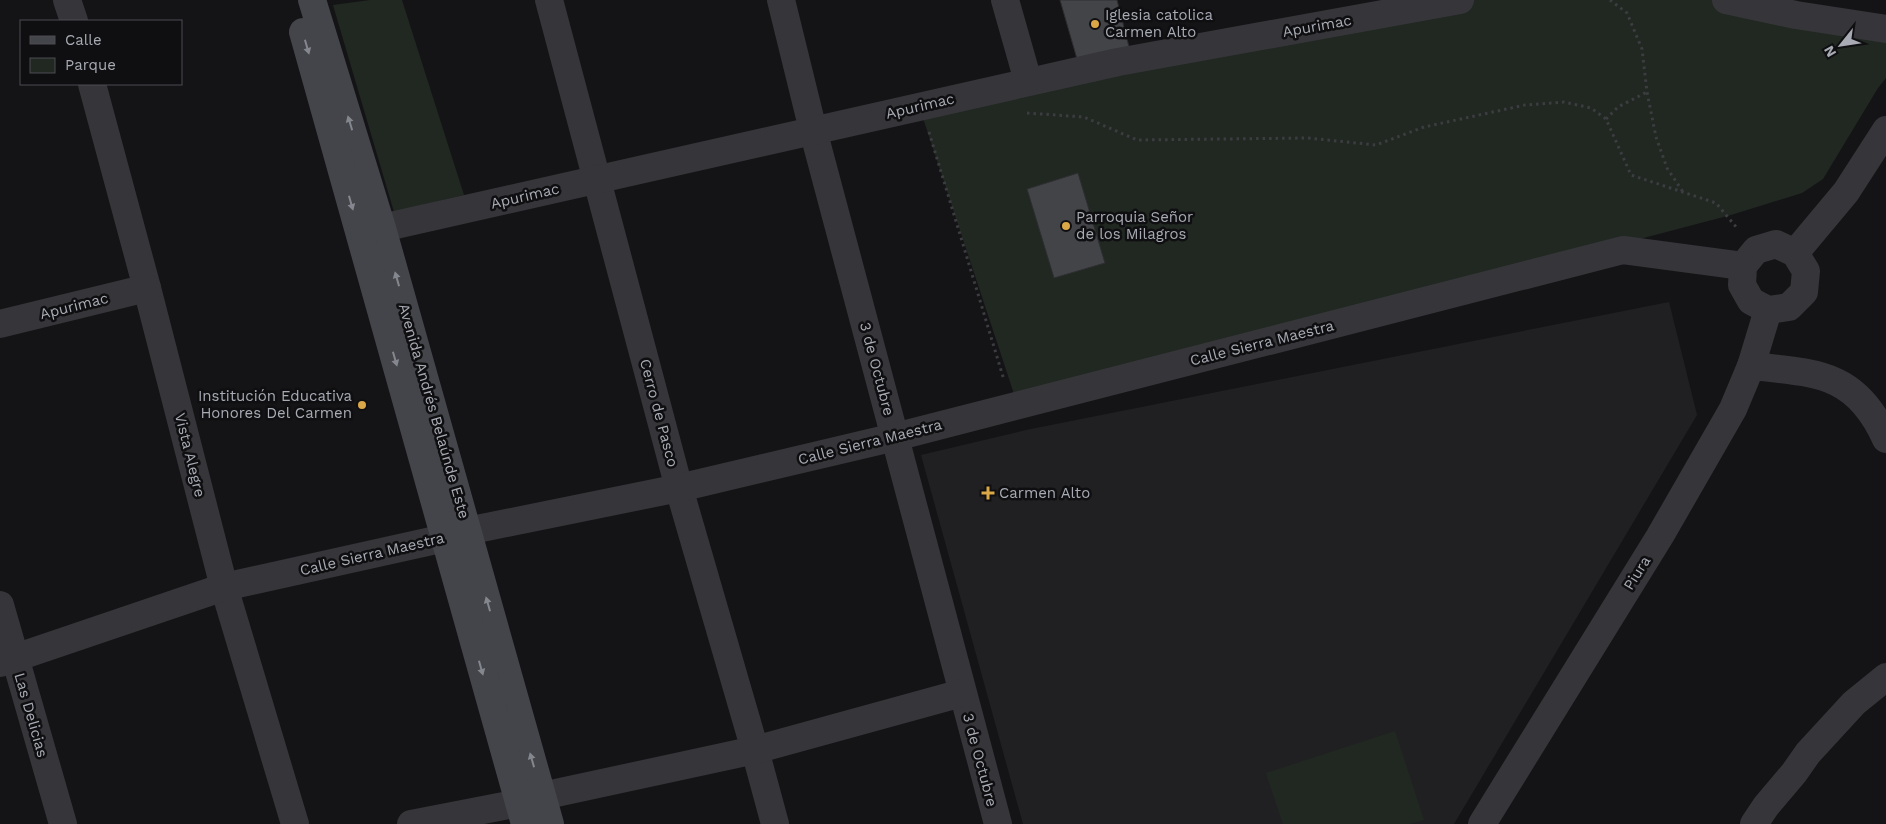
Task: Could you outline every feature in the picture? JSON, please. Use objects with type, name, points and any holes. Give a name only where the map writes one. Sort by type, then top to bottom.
[{"type":"street","points":[[68,0],[74,20]]},
{"type":"street","name":"Avenida Andrés Belaúnde Este","points":[[293,0],[456,535]]},
{"type":"street","name":"Avenida Andrés Belaúnde Este","points":[[312,0],[382,228],[456,535],[528,808],[550,824]]},
{"type":"street","name":"Cerro de Pasco","points":[[549,0],[679,488],[756,750],[775,824]]},
{"type":"street","name":"3 de Octubre","points":[[781,0],[813,130],[998,824]]},
{"type":"street","points":[[1005,0],[1016,84]]},
{"type":"street","name":"Apurimac","points":[[382,228],[1118,62],[1460,0]]},
{"type":"street","points":[[1726,0],[1796,15],[1886,29]]},
{"type":"street","name":"Vista Alegre","points":[[92,85],[224,587],[295,824]]},
{"type":"street","points":[[1795,253],[1846,192],[1886,130]]},
{"type":"street","points":[[1776,244],[1795,253],[1806,271],[1804,292],[1789,307],[1768,310],[1751,301],[1742,285],[1749,258],[1776,244]]},
{"type":"street","name":"Calle Sierra Maestra","points":[[7,661],[224,587],[679,488],[895,437],[1623,250],[1749,258]]},
{"type":"street","name":"Apurimac","points":[[0,324],[147,288]]},
{"type":"street","name":"Piura","points":[[1482,824],[1660,536],[1733,409],[1752,366],[1768,310]]},
{"type":"street","points":[[1752,366],[1812,372],[1828,377],[1843,385],[1857,395],[1869,409],[1886,439]]},
{"type":"street","name":"Las Delicias","points":[[0,605],[7,661],[63,824]]},
{"type":"street","points":[[1754,824],[1777,791],[1815,746],[1854,703],[1886,677]]},
{"type":"street","points":[[411,824],[528,808],[756,750],[962,693]]},
{"type":"path","points":[[1610,0],[1627,13],[1642,49],[1647,92],[1656,137],[1667,168],[1684,192]]},
{"type":"path","points":[[1016,84],[1028,114],[1084,118],[1137,140],[1308,138],[1376,145],[1424,127],[1525,105],[1564,102],[1591,108],[1606,119],[1631,175],[1716,203],[1749,258]]},
{"type":"path","points":[[1606,119],[1618,107],[1647,92]]},
{"type":"path","points":[[921,106],[1012,407]]},
{"type":"shaded area","points":[[1669,302],[1697,415],[1454,824],[1023,824],[921,455],[1026,430]]},
{"type":"green space","points":[[370,0],[402,0],[464,195],[394,212],[333,5]]},
{"type":"green space","points":[[1473,0],[1712,0],[1886,34],[1886,78],[1823,179],[1802,193],[1731,215],[1017,403],[920,109]]},
{"type":"green space","points":[[1395,731],[1424,820],[1410,824],[1283,824],[1266,773]]},
{"type":"building","name":"Iglesia catolica Carmen Alto","points":[[1060,0],[1117,0],[1129,47],[1077,59]]},
{"type":"building","name":"Parroquia Señor de los Milagros","points":[[1078,173],[1105,263],[1054,278],[1027,189]]},
{"type":"place","name":"Iglesia catolica Carmen Alto","points":[[1095,24]]},
{"type":"place","name":"Parroquia Señor de los Milagros","points":[[1066,226]]},
{"type":"place","name":"Institución Educativa Honores Del Carmen","points":[[362,405]]},
{"type":"place","name":"Carmen Alto","points":[[988,493]]}]
